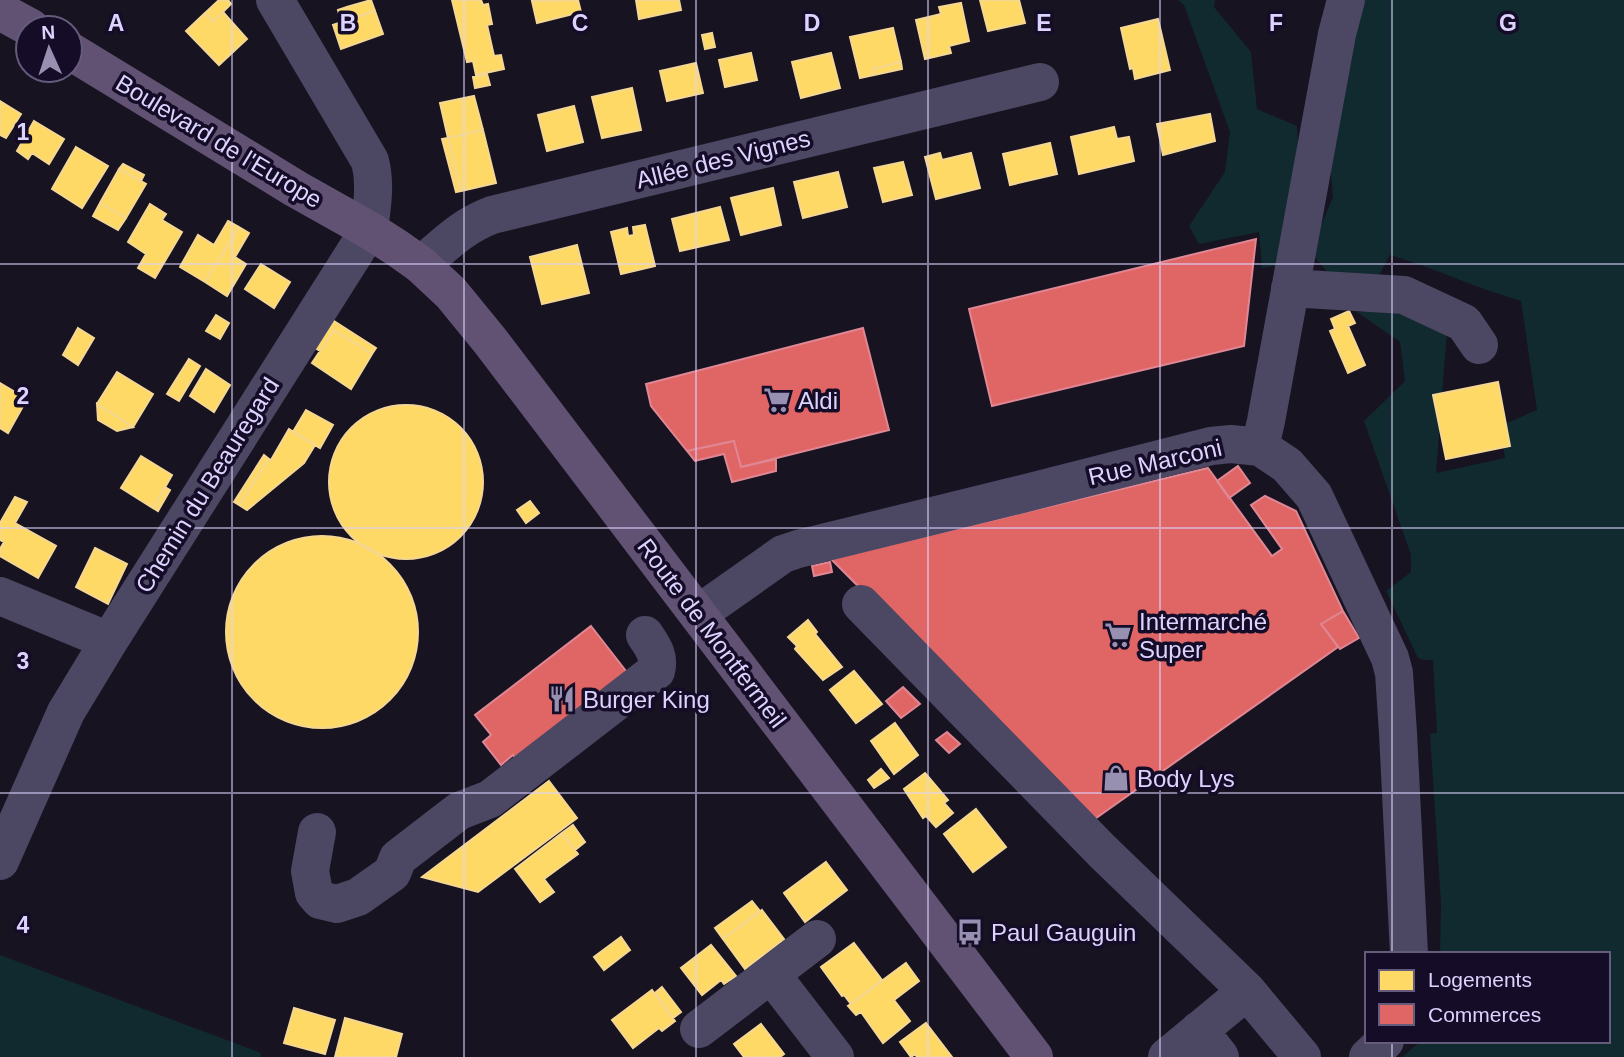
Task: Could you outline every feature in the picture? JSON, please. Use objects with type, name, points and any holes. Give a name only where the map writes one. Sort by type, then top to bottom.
[{"type":"main road","name":"Boulevard de l'Europe","points":[[84,60],[296,189],[369,230]]},
{"type":"main road","name":"Route de Montfermeil","points":[[369,230],[422,265],[451,293],[491,342],[1034,1057]]},
{"type":"street","points":[[275,0],[370,161],[373,197],[369,230]]},
{"type":"street","points":[[1259,447],[1266,422],[1337,34],[1346,0]]},
{"type":"street","name":"Allée des Vignes","points":[[422,265],[473,223],[492,215],[1040,82]]},
{"type":"street","name":"Chemin du Beauregard","points":[[0,861],[66,712],[108,641],[369,230]]},
{"type":"street","points":[[1290,288],[1404,295],[1464,323],[1479,345]]},
{"type":"street","name":"Rue Marconi","points":[[698,614],[783,554],[797,549],[1211,446],[1231,444],[1259,447],[1287,465],[1314,496],[1395,673],[1409,952]]},
{"type":"street","points":[[0,596],[108,641]]},
{"type":"street","points":[[862,604],[1102,850],[1247,991],[1293,1054]]},
{"type":"street","points":[[317,832],[310,871],[314,893],[320,900],[337,904],[348,902],[392,873],[409,873],[475,823],[490,799],[656,671],[657,654],[645,635]]},
{"type":"street","points":[[699,1029],[817,939]]},
{"type":"street","points":[[771,974],[835,1057]]},
{"type":"street","points":[[1167,1057],[1210,1044],[1247,991]]},
{"type":"street","points":[[1368,1057],[1383,1043]]},
{"type":"green space","points":[[1178,0],[1215,0],[1214,7],[1251,52],[1257,109],[1297,126],[1300,184],[1280,265],[1262,268],[1259,232],[1199,244],[1189,226],[1225,172],[1230,132],[1184,5]]},
{"type":"green space","points":[[1357,0],[1624,0],[1624,1057],[1402,1057],[1419,1043],[1610,1043],[1610,952],[1440,952],[1441,904],[1430,734],[1437,733],[1433,660],[1418,658],[1386,591],[1411,572],[1411,555],[1364,421],[1405,381],[1400,342],[1357,312],[1410,308],[1447,332],[1436,473],[1505,458],[1500,426],[1537,410],[1521,301],[1390,255],[1376,281],[1332,277],[1310,252],[1333,197],[1328,139]]},
{"type":"green space","points":[[0,955],[261,1053],[260,1057],[0,1057]]},
{"type":"building: Logements","points":[[219,0],[228,0],[231,4],[213,22],[205,13]]},
{"type":"building: Logements","points":[[371,0],[375,11],[352,18],[347,7]]},
{"type":"building: Logements","points":[[452,0],[481,0],[483,5],[488,4],[492,24],[487,25],[494,56],[501,55],[504,69],[476,75],[473,61],[467,62]]},
{"type":"building: Logements","points":[[578,0],[581,12],[537,23],[532,1]]},
{"type":"building: Logements","points":[[636,0],[679,0],[681,10],[639,19]]},
{"type":"building: Logements","points":[[980,0],[1019,0],[1025,23],[988,31]]},
{"type":"building: Logements","points":[[961,3],[969,41],[949,46],[951,53],[925,59],[916,20],[941,14],[939,7]]},
{"type":"building: Logements","points":[[347,7],[352,18],[341,22],[338,10]]},
{"type":"building: Logements","points":[[375,11],[383,34],[341,49],[333,25]]},
{"type":"building: Logements","points":[[223,12],[247,39],[219,65],[186,31],[205,13],[213,22]]},
{"type":"building: Logements","points":[[1158,19],[1170,70],[1135,79],[1133,68],[1130,69],[1121,28]]},
{"type":"building: Logements","points":[[893,28],[901,62],[873,69],[874,75],[860,78],[850,37]]},
{"type":"building: Logements","points":[[712,33],[715,47],[705,49],[702,35]]},
{"type":"building: Logements","points":[[751,53],[757,80],[725,87],[719,60]]},
{"type":"building: Logements","points":[[831,53],[840,88],[801,98],[792,62]]},
{"type":"building: Logements","points":[[901,62],[902,69],[874,75],[873,69]]},
{"type":"building: Logements","points":[[696,63],[703,93],[667,101],[660,71]]},
{"type":"building: Logements","points":[[487,74],[490,85],[475,88],[473,77]]},
{"type":"building: Logements","points":[[632,88],[641,130],[602,138],[592,97]]},
{"type":"building: Logements","points":[[474,96],[483,130],[448,138],[440,103]]},
{"type":"building: Logements","points":[[0,101],[21,114],[6,138],[0,135]]},
{"type":"building: Logements","points":[[574,106],[583,142],[547,151],[538,115]]},
{"type":"building: Logements","points":[[1210,114],[1215,141],[1163,155],[1157,124]]},
{"type":"building: Logements","points":[[34,121],[64,139],[49,164],[32,153],[28,159],[17,151]]},
{"type":"building: Logements","points":[[1114,127],[1117,139],[1129,137],[1134,161],[1079,174],[1071,137]]},
{"type":"building: Logements","points":[[483,130],[496,183],[461,191],[448,138]]},
{"type":"building: Logements","points":[[448,138],[461,191],[456,192],[442,139]]},
{"type":"building: Logements","points":[[1050,143],[1057,174],[1010,185],[1003,154]]},
{"type":"building: Logements","points":[[76,147],[108,166],[82,208],[52,189]]},
{"type":"building: Logements","points":[[940,153],[942,160],[971,153],[980,188],[936,199],[925,157]]},
{"type":"building: Logements","points":[[903,162],[912,195],[883,202],[874,168]]},
{"type":"building: Logements","points":[[123,164],[144,175],[141,181],[119,169]]},
{"type":"building: Logements","points":[[119,169],[146,184],[126,218],[100,203]]},
{"type":"building: Logements","points":[[838,172],[847,207],[803,218],[794,182]]},
{"type":"building: Logements","points":[[773,188],[781,225],[741,235],[731,198]]},
{"type":"building: Logements","points":[[100,203],[126,218],[118,230],[93,216]]},
{"type":"building: Logements","points":[[150,204],[166,214],[162,220],[182,232],[155,278],[138,268],[146,254],[128,242]]},
{"type":"building: Logements","points":[[720,207],[729,240],[680,251],[672,219]]},
{"type":"building: Logements","points":[[228,221],[239,227],[205,282],[180,267],[198,235],[214,245]]},
{"type":"building: Logements","points":[[645,225],[655,266],[621,274],[611,232],[627,228],[628,236],[634,235],[633,227]]},
{"type":"building: Logements","points":[[239,227],[249,233],[235,257],[246,264],[227,296],[205,282]]},
{"type":"building: Logements","points":[[577,245],[589,293],[542,304],[530,257]]},
{"type":"building: Logements","points":[[261,264],[290,282],[274,308],[245,289]]},
{"type":"building: Logements","points":[[1349,311],[1355,323],[1348,326],[1365,365],[1348,373],[1330,331],[1335,329],[1331,319]]},
{"type":"building: Logements","points":[[216,315],[229,323],[220,339],[206,331]]},
{"type":"building: Logements","points":[[334,321],[376,348],[372,354],[334,330],[320,351],[315,348]]},
{"type":"building: Logements","points":[[78,328],[94,338],[78,365],[63,355]]},
{"type":"building: Logements","points":[[334,330],[372,354],[351,389],[312,363]]},
{"type":"building: Logements","points":[[189,359],[200,366],[179,401],[167,394]]},
{"type":"building: Logements","points":[[206,369],[230,385],[214,412],[190,396]]},
{"type":"building: Logements","points":[[117,372],[153,394],[133,427],[97,404]]},
{"type":"building: Logements","points":[[1498,382],[1510,446],[1446,459],[1433,395]]},
{"type":"building: Logements","points":[[0,383],[27,399],[8,433],[0,428]]},
{"type":"building: Logements","points":[[97,404],[133,427],[117,431],[98,420]]},
{"type":"building: Logements","points":[[406,405],[435,411],[460,428],[477,453],[483,482],[477,511],[460,536],[435,553],[406,559],[377,553],[352,536],[335,511],[329,482],[335,453],[352,428],[377,411]]},
{"type":"building: Logements","points":[[306,410],[333,425],[320,448],[293,432]]},
{"type":"building: Logements","points":[[289,429],[315,445],[304,463],[247,510],[239,505]]},
{"type":"building: Logements","points":[[264,455],[269,459],[239,505],[234,502]]},
{"type":"building: Logements","points":[[141,456],[172,475],[153,508],[121,488]]},
{"type":"building: Logements","points":[[165,487],[170,490],[158,511],[153,508]]},
{"type":"building: Logements","points":[[15,497],[27,502],[15,523],[56,546],[38,578],[0,556],[4,542],[0,540],[0,523]]},
{"type":"building: Logements","points":[[530,501],[539,513],[526,523],[517,510]]},
{"type":"building: Logements","points":[[322,536],[341,537],[359,543],[390,564],[411,595],[417,613],[417,651],[411,669],[390,700],[359,721],[341,727],[322,728],[303,727],[285,721],[254,700],[233,669],[227,651],[226,632],[227,613],[233,595],[254,564],[285,543],[303,537]]},
{"type":"building: Logements","points":[[95,548],[127,564],[108,604],[76,587]]},
{"type":"building: Logements","points":[[808,620],[817,632],[815,634],[842,667],[823,680],[795,649],[797,646],[788,637]]},
{"type":"building: Logements","points":[[854,671],[882,704],[856,723],[830,690]]},
{"type":"building: Logements","points":[[895,723],[918,755],[894,774],[871,741]]},
{"type":"building: Logements","points":[[881,769],[889,778],[874,788],[868,780]]},
{"type":"building: Logements","points":[[925,773],[948,800],[944,803],[953,813],[936,827],[926,816],[923,818],[904,789]]},
{"type":"building: Logements","points":[[549,781],[577,818],[478,892],[422,877]]},
{"type":"building: Logements","points":[[976,809],[1006,847],[973,872],[944,834]]},
{"type":"building: Logements","points":[[573,825],[585,842],[575,850],[562,833]]},
{"type":"building: Logements","points":[[562,833],[578,854],[544,879],[554,892],[540,902],[515,869]]},
{"type":"building: Logements","points":[[826,862],[847,890],[805,922],[784,893]]},
{"type":"building: Logements","points":[[752,901],[760,911],[723,939],[715,928]]},
{"type":"building: Logements","points":[[762,910],[784,939],[745,969],[723,939]]},
{"type":"building: Logements","points":[[621,937],[630,950],[604,970],[594,957]]},
{"type":"building: Logements","points":[[854,943],[882,980],[851,1004],[821,967]]},
{"type":"building: Logements","points":[[711,945],[736,976],[724,984],[721,980],[702,995],[681,968]]},
{"type":"building: Logements","points":[[906,963],[919,981],[894,1000],[910,1021],[883,1043],[861,1012],[856,1015],[848,1006]]},
{"type":"building: Logements","points":[[662,987],[681,1012],[673,1018],[655,993]]},
{"type":"building: Logements","points":[[652,990],[675,1021],[662,1031],[659,1028],[633,1048],[612,1020]]},
{"type":"building: Logements","points":[[294,1008],[335,1020],[325,1054],[284,1043]]},
{"type":"building: Logements","points":[[345,1018],[402,1034],[396,1057],[335,1057]]},
{"type":"building: Logements","points":[[926,1023],[952,1057],[917,1057],[915,1054],[911,1057],[900,1042]]},
{"type":"building: Logements","points":[[761,1024],[784,1054],[780,1057],[744,1057],[734,1044]]},
{"type":"building: Commerces","points":[[1256,239],[1244,346],[992,406],[969,309]]},
{"type":"building: Commerces","points":[[863,328],[889,430],[741,467],[734,441],[687,451],[651,406],[646,384]]},
{"type":"building: Commerces","points":[[734,441],[741,467],[776,459],[776,471],[732,482],[724,454],[695,461],[687,451]]},
{"type":"building: Commerces","points":[[1238,466],[1250,483],[1229,498],[1217,481]]},
{"type":"building: Commerces","name":"Intermarché Super","points":[[1208,468],[1272,556],[1282,549],[1251,505],[1265,496],[1296,511],[1343,611],[1321,624],[1338,647],[1092,821],[831,559]]},
{"type":"building: Commerces","points":[[830,562],[832,572],[814,576],[812,566]]},
{"type":"building: Commerces","points":[[1343,611],[1359,638],[1340,649],[1321,624]]},
{"type":"building: Commerces","points":[[591,626],[633,680],[522,766],[513,755],[501,765],[483,742],[491,735],[475,715]]},
{"type":"building: Commerces","points":[[903,687],[920,704],[901,718],[886,701]]},
{"type":"building: Commerces","points":[[947,732],[960,744],[949,753],[936,740]]},
{"type":"place","name":"Aldi","points":[[777,400]]},
{"type":"place","name":"Intermarché Super","points":[[1118,635]]},
{"type":"place","name":"Burger King","points":[[562,699]]},
{"type":"place","name":"Body Lys","points":[[1116,778]]},
{"type":"place","name":"Paul Gauguin","points":[[970,932]]}]
